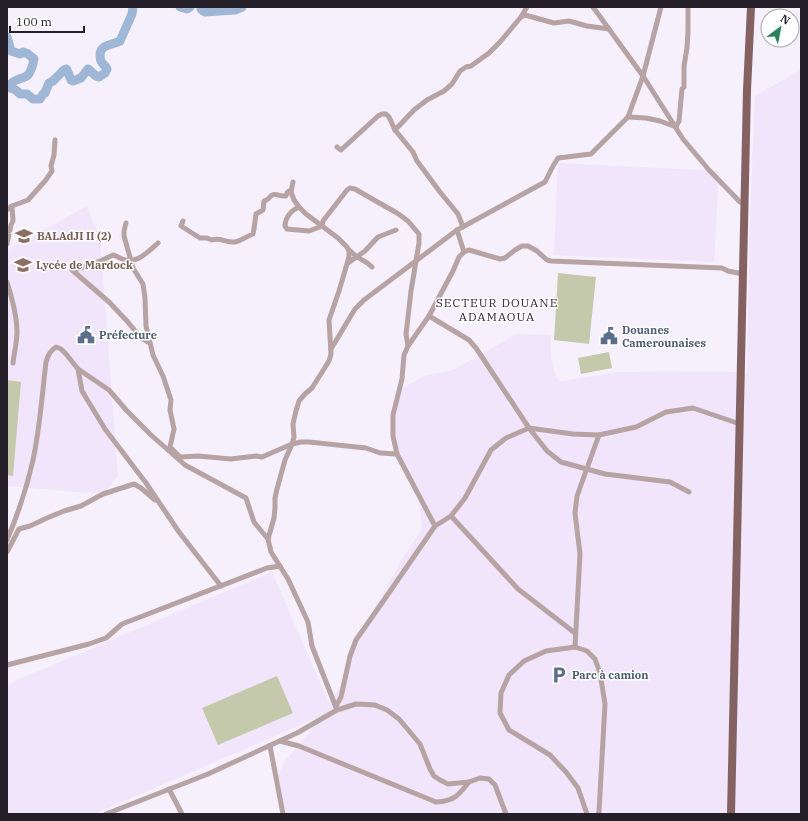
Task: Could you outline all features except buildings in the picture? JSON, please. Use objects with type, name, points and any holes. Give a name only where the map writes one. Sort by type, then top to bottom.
[{"type":"main road","points":[[731,814],[747,90],[751,7]]},
{"type":"street","points":[[395,130],[414,110],[427,100],[444,91],[452,84],[460,71],[471,66],[500,42],[521,17],[527,7]]},
{"type":"street","points":[[593,7],[643,76],[683,139],[709,170],[740,202]]},
{"type":"street","points":[[331,349],[355,309],[364,300],[457,230],[545,182],[558,158],[591,154],[628,117],[643,76],[661,7]]},
{"type":"street","points":[[676,127],[679,121],[682,89],[684,87],[684,66],[688,37],[688,7]]},
{"type":"street","points":[[521,17],[526,15],[554,23],[569,21],[587,26],[609,29]]},
{"type":"street","points":[[337,147],[341,150],[378,116],[386,114],[395,130],[417,161],[458,214],[463,227]]},
{"type":"street","points":[[628,117],[646,118],[676,127]]},
{"type":"street","points":[[7,210],[12,206],[28,200],[45,181],[52,170],[51,166],[54,156],[55,140]]},
{"type":"street","points":[[293,182],[291,192],[299,207],[338,238],[357,257],[363,259],[372,267]]},
{"type":"street","points":[[322,226],[323,221],[350,188],[355,189],[397,213],[408,221],[419,234],[406,334],[408,346]]},
{"type":"street","points":[[183,221],[182,226],[200,238],[212,240],[219,238],[225,242],[236,242],[248,235],[253,234],[256,214],[263,210],[264,201],[276,194],[282,197],[286,196],[286,193],[289,191],[291,192]]},
{"type":"street","points":[[7,244],[13,221],[12,206]]},
{"type":"street","points":[[299,207],[292,210],[285,222],[284,226],[287,229],[309,231],[322,226]]},
{"type":"street","points":[[126,223],[124,236],[133,268],[143,284],[146,326],[153,355],[163,376],[171,400],[170,410],[174,429],[170,447],[180,457],[198,456],[231,459],[262,456],[301,442],[366,448],[380,453],[397,454]]},
{"type":"street","points":[[348,263],[365,251],[378,237],[396,230]]},
{"type":"street","points":[[457,230],[464,252]]},
{"type":"street","points":[[150,343],[141,338],[109,302],[72,270],[101,262],[112,255],[125,260],[138,259],[158,243]]},
{"type":"street","points":[[435,526],[397,454],[393,436],[393,415],[402,379],[404,355],[408,346],[428,316],[453,271],[459,257],[464,252],[469,250],[500,259],[506,258],[522,246],[528,246],[537,251],[547,260],[551,261],[722,268],[728,271],[743,274]]},
{"type":"street","points":[[268,539],[274,518],[277,489],[294,437],[293,424],[299,401],[312,388],[329,361],[331,354],[329,320],[348,263],[349,250]]},
{"type":"street","points":[[7,282],[14,308],[17,332],[12,363]]},
{"type":"street","points":[[428,316],[469,340],[476,348],[529,428],[547,451],[561,462],[605,474],[670,482],[689,492]]},
{"type":"street","points":[[7,540],[17,516],[33,460],[39,426],[46,362],[51,350],[56,348],[66,354],[78,369],[109,390],[127,412],[185,465],[246,498],[254,522],[268,539],[271,552],[288,579],[308,622],[312,646],[336,708]]},
{"type":"street","points":[[7,352],[14,353]]},
{"type":"street","points":[[78,369],[82,391],[105,429],[162,506],[179,532],[221,586]]},
{"type":"street","points":[[336,708],[341,697],[350,656],[356,640],[435,526],[451,516],[465,498],[491,450],[506,438],[529,428],[573,434],[599,435],[636,427],[666,412],[693,408],[740,424]]},
{"type":"street","points":[[575,647],[580,554],[575,514],[577,496],[599,435]]},
{"type":"street","points":[[7,552],[19,529],[30,526],[64,511],[81,506],[103,494],[134,484],[162,506]]},
{"type":"street","points":[[451,516],[518,590],[575,633]]},
{"type":"street","points":[[7,665],[90,644],[106,638],[122,624],[267,568],[280,566]]},
{"type":"street","points":[[587,814],[578,788],[566,772],[550,755],[509,730],[500,713],[500,693],[509,675],[524,660],[546,651],[575,647],[586,651],[595,659],[600,673],[605,704],[598,814]]},
{"type":"street","points":[[106,814],[208,774],[297,733],[336,708],[356,704],[375,705],[387,710],[399,719],[420,744],[430,769],[434,776],[440,780],[448,784],[469,782],[480,778],[489,779],[495,785],[506,814]]},
{"type":"street","points":[[280,741],[299,746],[436,802],[445,801],[457,796],[469,782]]},
{"type":"street","points":[[270,746],[283,814]]},
{"type":"street","points":[[169,789],[182,814]]},
{"type":"shaded area","points":[[801,70],[801,814],[285,814],[275,782],[285,761],[306,737],[319,717],[94,814],[7,814],[7,686],[20,679],[272,572],[329,703],[338,690],[363,628],[401,561],[422,529],[419,499],[395,456],[392,416],[403,388],[424,376],[453,370],[517,334],[551,335],[551,357],[556,378],[561,381],[619,372],[713,371],[747,373],[750,219],[755,96]]},
{"type":"shaded area","points":[[558,163],[719,171],[714,262],[554,255]]},
{"type":"shaded area","points":[[87,206],[100,239],[118,476],[103,494],[7,486],[7,250]]},
{"type":"green space","points":[[558,273],[596,277],[589,344],[554,340]]},
{"type":"green space","points":[[609,352],[612,368],[581,374],[578,358]]},
{"type":"green space","points":[[7,380],[21,382],[13,476],[7,475]]},
{"type":"green space","points":[[277,676],[293,713],[218,745],[202,708]]},
{"type":"waterway","points":[[7,37],[11,51],[20,54],[23,52],[34,59],[28,75],[14,81],[10,88],[16,90],[20,94],[27,94],[33,99],[40,99],[45,93],[49,83],[66,69],[71,80],[73,81],[81,78],[88,69],[99,77],[105,73],[107,69],[102,63],[100,56],[101,51],[107,45],[120,41],[132,14],[133,7]]},
{"type":"waterway","points":[[180,7],[187,9],[190,7]]},
{"type":"waterway","points":[[201,7],[201,9],[202,8],[205,12],[235,10],[242,7]]},
{"type":"place","name":"BALAdJI II (2)","points":[[24,236]]},
{"type":"place","name":"Lycée de Mardock","points":[[23,265]]},
{"type":"place","name":"Préfecture","points":[[86,335]]},
{"type":"place","name":"Douanes Camerounaises","points":[[609,336]]},
{"type":"place","name":"Parc à camion","points":[[559,675]]},
{"type":"district","name":"SECTEUR DOUANE ADAMAOUA","points":[[497,309]]}]
